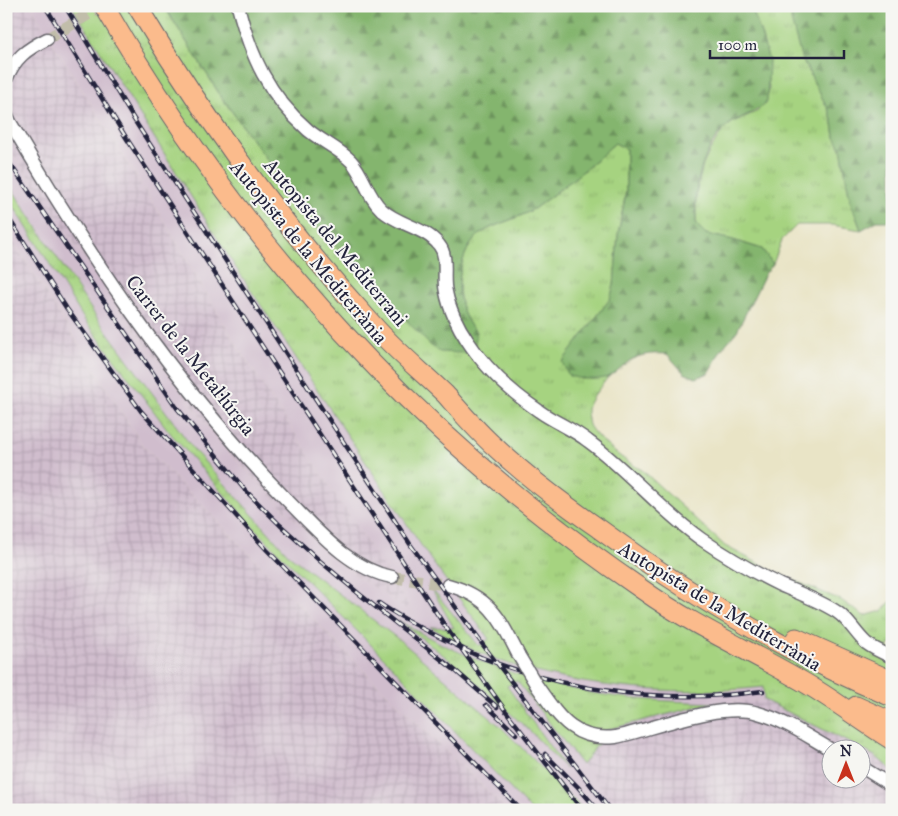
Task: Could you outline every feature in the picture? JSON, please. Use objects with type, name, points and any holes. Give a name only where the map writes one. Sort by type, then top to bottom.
[{"type":"highway","name":"Autopista de la Mediterrània","points":[[104,6],[182,128],[252,224],[334,323],[411,402],[503,485],[565,534],[646,592],[723,638],[803,681],[892,740]]},
{"type":"highway","name":"Autopista de la Mediterrània","points":[[137,6],[222,137]]},
{"type":"highway","name":"Autopista del Mediterrani","points":[[222,137],[289,227],[337,285],[375,328],[443,393]]},
{"type":"highway","name":"Autopista de la Mediterrània","points":[[443,393],[556,485],[619,532],[681,574],[745,612],[892,681]]},
{"type":"highway","points":[[443,393],[504,455],[576,512],[648,564],[762,634],[892,698]]},
{"type":"highway","points":[[803,681],[892,722]]},
{"type":"street","points":[[238,6],[258,67],[282,104],[309,130],[352,162],[376,203],[383,211],[425,233],[439,245],[443,255],[446,291],[454,314],[466,339],[485,364],[511,389],[540,412],[578,433],[604,452],[637,486],[700,538],[765,577],[836,611],[849,622],[872,648],[892,657]]},
{"type":"street","points":[[6,80],[15,61],[47,39]]},
{"type":"street","name":"Carrer de la Metal·lúrgia","points":[[6,112],[57,202],[78,234],[149,337],[205,409],[259,471],[316,529],[361,566],[379,574],[392,577]]},
{"type":"street","points":[[448,585],[471,594],[488,605],[495,613],[537,686],[567,724],[587,736],[616,737],[711,712],[745,710],[766,715],[787,724],[820,743]]},
{"type":"street","points":[[870,772],[892,786]]},
{"type":"shaded area","points":[[6,6],[32,6],[42,26],[161,216],[241,352],[416,616],[337,562],[226,450],[121,312],[6,144]]},
{"type":"shaded area","points":[[32,6],[72,6],[234,265],[431,560],[490,639],[479,646],[432,590],[454,628],[432,628],[478,652],[509,663],[585,683],[656,689],[731,691],[763,687],[764,700],[712,703],[656,701],[584,692],[545,683],[493,667],[445,646],[404,624],[456,665],[531,731],[563,765],[507,686],[517,681],[619,810],[584,810],[501,727],[402,642],[290,556],[194,450],[97,318],[6,180],[6,144],[121,312],[226,450],[337,562],[415,615],[241,352],[161,216],[42,26]]},
{"type":"shaded area","points":[[6,194],[84,319],[171,434],[253,527],[387,661],[531,810],[507,810],[376,683],[142,444],[6,230]]},
{"type":"shaded area","points":[[6,230],[142,444],[376,683],[507,810],[6,810]]},
{"type":"shaded area","points":[[764,700],[839,738],[820,738],[820,788],[870,788],[870,754],[875,756],[892,770],[892,810],[619,810],[582,765],[609,729],[712,703]]},
{"type":"green space","points":[[72,6],[164,6],[222,98],[314,224],[476,332],[468,322],[463,310],[459,286],[463,261],[474,240],[483,232],[535,208],[596,161],[615,143],[626,149],[626,192],[618,235],[614,285],[610,299],[563,362],[581,379],[608,377],[588,405],[589,425],[605,444],[642,470],[725,546],[779,574],[841,600],[864,616],[882,611],[892,600],[892,644],[886,647],[892,650],[892,770],[870,753],[870,738],[840,738],[764,700],[763,687],[692,691],[655,690],[580,682],[510,664],[472,649],[430,627],[454,628],[430,586],[479,646],[489,639],[431,560],[234,265]]},
{"type":"green space","points":[[164,6],[751,6],[769,61],[767,102],[730,124],[711,146],[703,164],[698,184],[696,224],[706,234],[762,249],[773,264],[765,274],[737,331],[721,350],[709,373],[696,378],[684,373],[667,354],[655,354],[634,358],[608,377],[588,379],[569,376],[562,362],[610,299],[614,285],[618,235],[626,192],[626,149],[615,143],[596,161],[535,208],[483,232],[474,240],[463,261],[459,286],[463,310],[468,322],[476,332],[475,344],[465,353],[440,352],[430,345],[314,224],[222,98]]},
{"type":"green space","points":[[751,6],[792,6],[792,20],[801,57],[829,111],[835,137],[841,148],[850,200],[861,230],[832,225],[797,225],[782,240],[773,264],[762,249],[706,234],[696,225],[696,193],[703,165],[709,152],[723,130],[733,122],[758,111],[769,89],[764,47]]},
{"type":"green space","points":[[792,6],[892,6],[892,221],[877,221],[861,230],[850,200],[841,148],[835,137],[829,111],[801,57],[791,20]]},
{"type":"green space","points":[[6,180],[97,318],[194,450],[290,556],[402,642],[501,727],[584,810],[531,810],[387,661],[253,527],[171,434],[84,319],[6,194]]},
{"type":"green space","points":[[398,620],[442,644],[488,664],[559,686],[647,700],[712,703],[609,729],[582,765],[517,681],[507,686],[566,769],[530,731],[456,665]]},
{"type":"tunnel","points":[[47,39],[102,6]]},
{"type":"tunnel","points":[[392,577],[448,585]]},
{"type":"railway","points":[[45,6],[127,139],[445,626],[505,710],[582,810]]},
{"type":"railway","points":[[65,6],[138,126],[410,544],[483,645],[610,810]]},
{"type":"railway","points":[[6,158],[177,408],[245,490],[320,561],[457,672],[497,707]]},
{"type":"railway","points":[[6,214],[67,309],[141,411],[267,550],[521,810]]},
{"type":"railway","points":[[379,603],[411,623],[473,654],[516,670],[551,680],[586,687],[657,696],[728,695],[763,691]]},
{"type":"railway","points":[[486,705],[516,734]]},
{"type":"railway","points":[[545,754],[598,810]]}]
